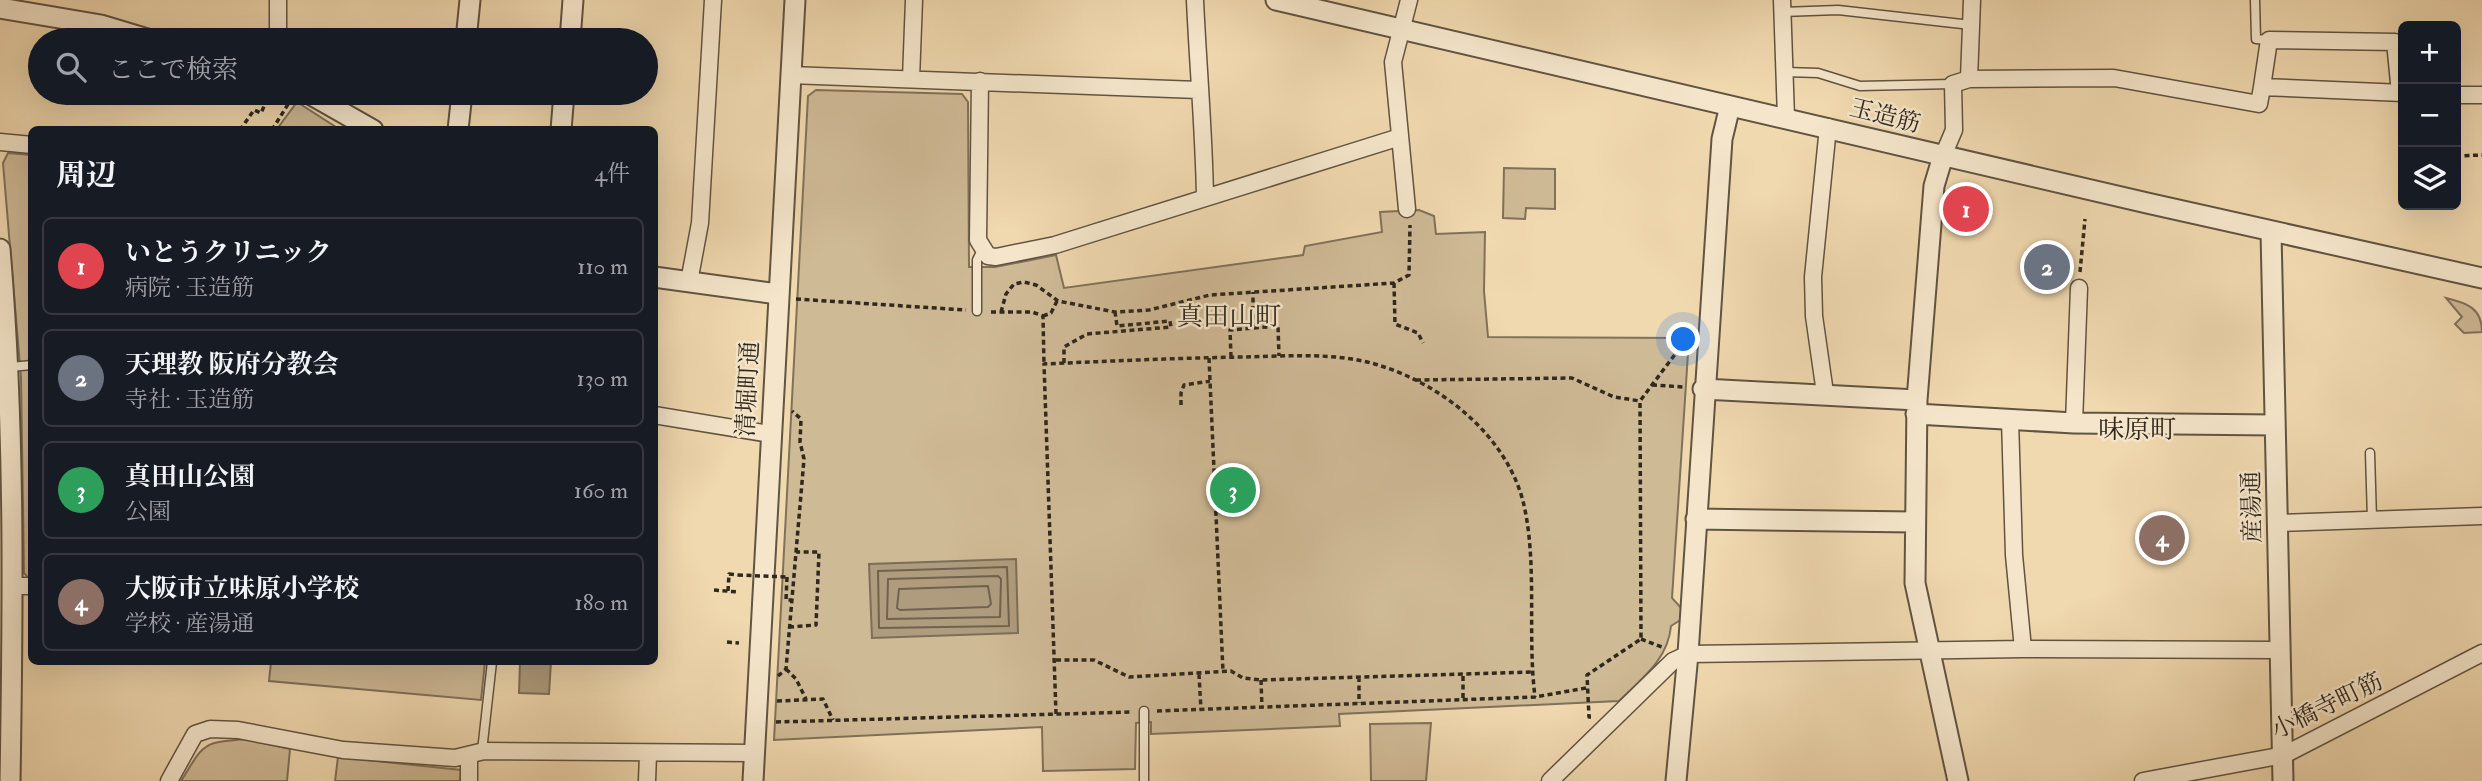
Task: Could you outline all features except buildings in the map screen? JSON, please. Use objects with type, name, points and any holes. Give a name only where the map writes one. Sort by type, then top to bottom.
[{"type":"street","points":[[278,0],[278,28]]},
{"type":"street","points":[[467,28],[470,0]]},
{"type":"street","points":[[571,28],[573,0]]},
{"type":"street","points":[[689,282],[700,223],[713,0]]},
{"type":"street","name":"清堀町通","points":[[753,781],[770,434],[786,296],[794,0]]},
{"type":"street","points":[[911,79],[914,0]]},
{"type":"street","points":[[1195,0],[1198,90],[1203,111],[1205,198]]},
{"type":"street","name":"玉造筋","points":[[1276,0],[2271,232],[2482,278]]},
{"type":"street","points":[[1407,209],[1393,62],[1409,0]]},
{"type":"street","points":[[1958,781],[1915,583],[1914,522],[1917,407],[1934,186],[1954,130],[1971,26],[1972,0]]},
{"type":"street","points":[[1782,6],[1786,118]]},
{"type":"street","points":[[0,8],[110,28]]},
{"type":"street","points":[[1961,82],[2114,78],[2259,104],[2269,40],[2395,41],[2401,84]]},
{"type":"street","points":[[790,75],[1198,90]]},
{"type":"street","points":[[980,81],[978,240],[988,256],[996,257],[1055,245],[1400,137]]},
{"type":"street","points":[[2262,87],[2398,93]]},
{"type":"street","points":[[2461,95],[2482,94]]},
{"type":"street","points":[[319,105],[364,126]]},
{"type":"street","points":[[458,126],[461,105]]},
{"type":"street","points":[[561,126],[564,105]]},
{"type":"street","points":[[1676,781],[1678,652],[1696,519],[1722,139],[1730,106]]},
{"type":"street","points":[[1825,393],[1814,316],[1812,277],[1828,127]]},
{"type":"street","points":[[0,142],[28,145]]},
{"type":"street","name":"産湯通","points":[[2271,232],[2283,781]]},
{"type":"street","points":[[0,249],[15,594],[10,781]]},
{"type":"street","points":[[658,278],[786,296]]},
{"type":"street","points":[[2074,423],[2079,288]]},
{"type":"street","points":[[1703,389],[1825,393],[2010,419],[2074,423],[2275,425]]},
{"type":"street","points":[[658,416],[770,434]]},
{"type":"street","points":[[2010,419],[2014,555],[2023,649]]},
{"type":"street","points":[[2276,523],[2482,516]]},
{"type":"street","points":[[1696,519],[1914,522]]},
{"type":"street","points":[[1678,652],[2279,650]]},
{"type":"street","points":[[1550,781],[1673,661],[1678,652]]},
{"type":"street","name":"小橋寺町筋","points":[[2143,781],[2284,755],[2482,653]]},
{"type":"street","points":[[169,781],[195,734],[210,729],[238,730],[343,750],[454,758],[476,753],[755,754]]},
{"type":"street","points":[[468,781],[476,753]]},
{"type":"street","points":[[647,781],[648,754]]},
{"type":"lane","points":[[2255,0],[2256,39],[2269,40]]},
{"type":"lane","points":[[1782,6],[1838,9],[1971,26]]},
{"type":"lane","points":[[1786,72],[1818,73],[1860,86],[1961,82]]},
{"type":"lane","points":[[977,311],[977,261],[982,250]]},
{"type":"lane","points":[[5,367],[28,365]]},
{"type":"lane","points":[[2370,453],[2372,519]]},
{"type":"lane","points":[[476,753],[491,665]]},
{"type":"lane","points":[[1144,711],[1144,781]]},
{"type":"path","points":[[243,126],[254,110],[261,113],[265,105]]},
{"type":"path","points":[[275,126],[293,105]]},
{"type":"path","points":[[2461,156],[2482,155]]},
{"type":"path","points":[[2079,288],[2085,219]]},
{"type":"path","points":[[1001,312],[1006,295],[1013,284],[1024,282],[1036,285],[1058,301],[1115,312],[1149,310],[1210,295],[1394,283],[1409,275],[1412,239]]},
{"type":"path","points":[[1394,283],[1395,324],[1418,333],[1423,343]]},
{"type":"path","points":[[1253,292],[1253,328]]},
{"type":"path","points":[[786,296],[977,311],[1032,312],[1043,316],[1051,313],[1058,301]]},
{"type":"path","points":[[1063,363],[1064,347],[1087,334],[1171,327],[1170,321],[1117,326],[1115,312]]},
{"type":"path","points":[[1043,316],[1056,715]]},
{"type":"path","points":[[1231,357],[1230,330],[1278,326],[1279,356]]},
{"type":"path","points":[[1642,639],[1640,401],[1679,349],[1692,347]]},
{"type":"path","points":[[1044,364],[1279,356],[1356,360],[1377,364],[1415,380],[1445,397],[1469,416],[1495,446],[1522,500],[1528,536],[1535,697]]},
{"type":"path","points":[[1209,358],[1223,672]]},
{"type":"path","points":[[1415,380],[1572,378],[1614,397],[1640,401]]},
{"type":"path","points":[[1181,405],[1184,385],[1210,381]]},
{"type":"path","points":[[1652,386],[1677,387]]},
{"type":"path","points":[[773,679],[786,669],[804,459],[800,442],[801,419],[788,407]]},
{"type":"path","points":[[789,627],[816,625],[819,552],[796,552]]},
{"type":"path","points":[[728,591],[729,574],[787,577],[786,600],[793,600]]},
{"type":"path","points":[[714,590],[738,592]]},
{"type":"path","points":[[781,605],[792,606]]},
{"type":"path","points":[[1642,639],[1678,652]]},
{"type":"path","points":[[1596,734],[1594,717],[1589,717],[1587,675],[1642,639]]},
{"type":"path","points":[[727,642],[739,643]]},
{"type":"path","points":[[1056,660],[1094,660],[1129,677],[1231,671],[1243,678],[1261,680],[1532,672]]},
{"type":"path","points":[[786,669],[796,679],[806,699]]},
{"type":"path","points":[[1199,674],[1201,710]]},
{"type":"path","points":[[1463,675],[1463,698]]},
{"type":"path","points":[[1359,677],[1359,703]]},
{"type":"path","points":[[1261,680],[1262,708]]},
{"type":"path","points":[[770,723],[1535,697],[1586,688]]},
{"type":"path","points":[[771,701],[823,699],[833,721]]},
{"type":"shaded area","points":[[816,90],[962,94],[968,102],[969,267],[995,267],[1056,255],[1064,288],[1303,255],[1305,246],[1382,232],[1380,212],[1419,210],[1434,216],[1436,234],[1485,232],[1484,291],[1488,337],[1689,338],[1672,598],[1682,609],[1682,619],[1671,626],[1665,649],[1659,659],[1619,701],[1339,714],[1340,726],[1151,734],[1151,722],[1136,723],[1135,769],[1043,771],[1042,727],[774,740],[808,96]]},
{"type":"shaded area","points":[[295,105],[302,105],[334,126],[279,126]]},
{"type":"shaded area","points":[[8,153],[28,155],[28,578],[24,573],[21,378],[3,163]]},
{"type":"shaded area","points":[[1504,168],[1555,169],[1555,209],[1526,208],[1525,219],[1503,218]]},
{"type":"shaded area","points":[[2446,298],[2472,308],[2479,317],[2482,332],[2464,333],[2455,324],[2462,317]]},
{"type":"shaded area","points":[[271,665],[485,665],[481,700],[269,681]]},
{"type":"shaded area","points":[[1431,723],[1426,781],[1371,781],[1370,724]]},
{"type":"shaded area","points":[[246,739],[290,749],[287,781],[181,781],[205,747]]},
{"type":"shaded area","points":[[338,757],[461,770],[460,781],[335,781]]},
{"type":"water","points":[[1016,559],[1018,633],[872,638],[869,564]]},
{"type":"water","points":[[520,665],[551,665],[549,694],[519,693]]},
{"type":"place","name":"いとうクリニック","points":[[1966,209]]},
{"type":"place","name":"天理教 阪府分教会","points":[[2047,267]]},
{"type":"place","name":"真田山公園","points":[[1233,490]]},
{"type":"place","name":"大阪市立味原小学校","points":[[2162,538]]},
{"type":"district","name":"真田山町","points":[[1229,317]]},
{"type":"district","name":"味原町","points":[[2137,430]]}]
